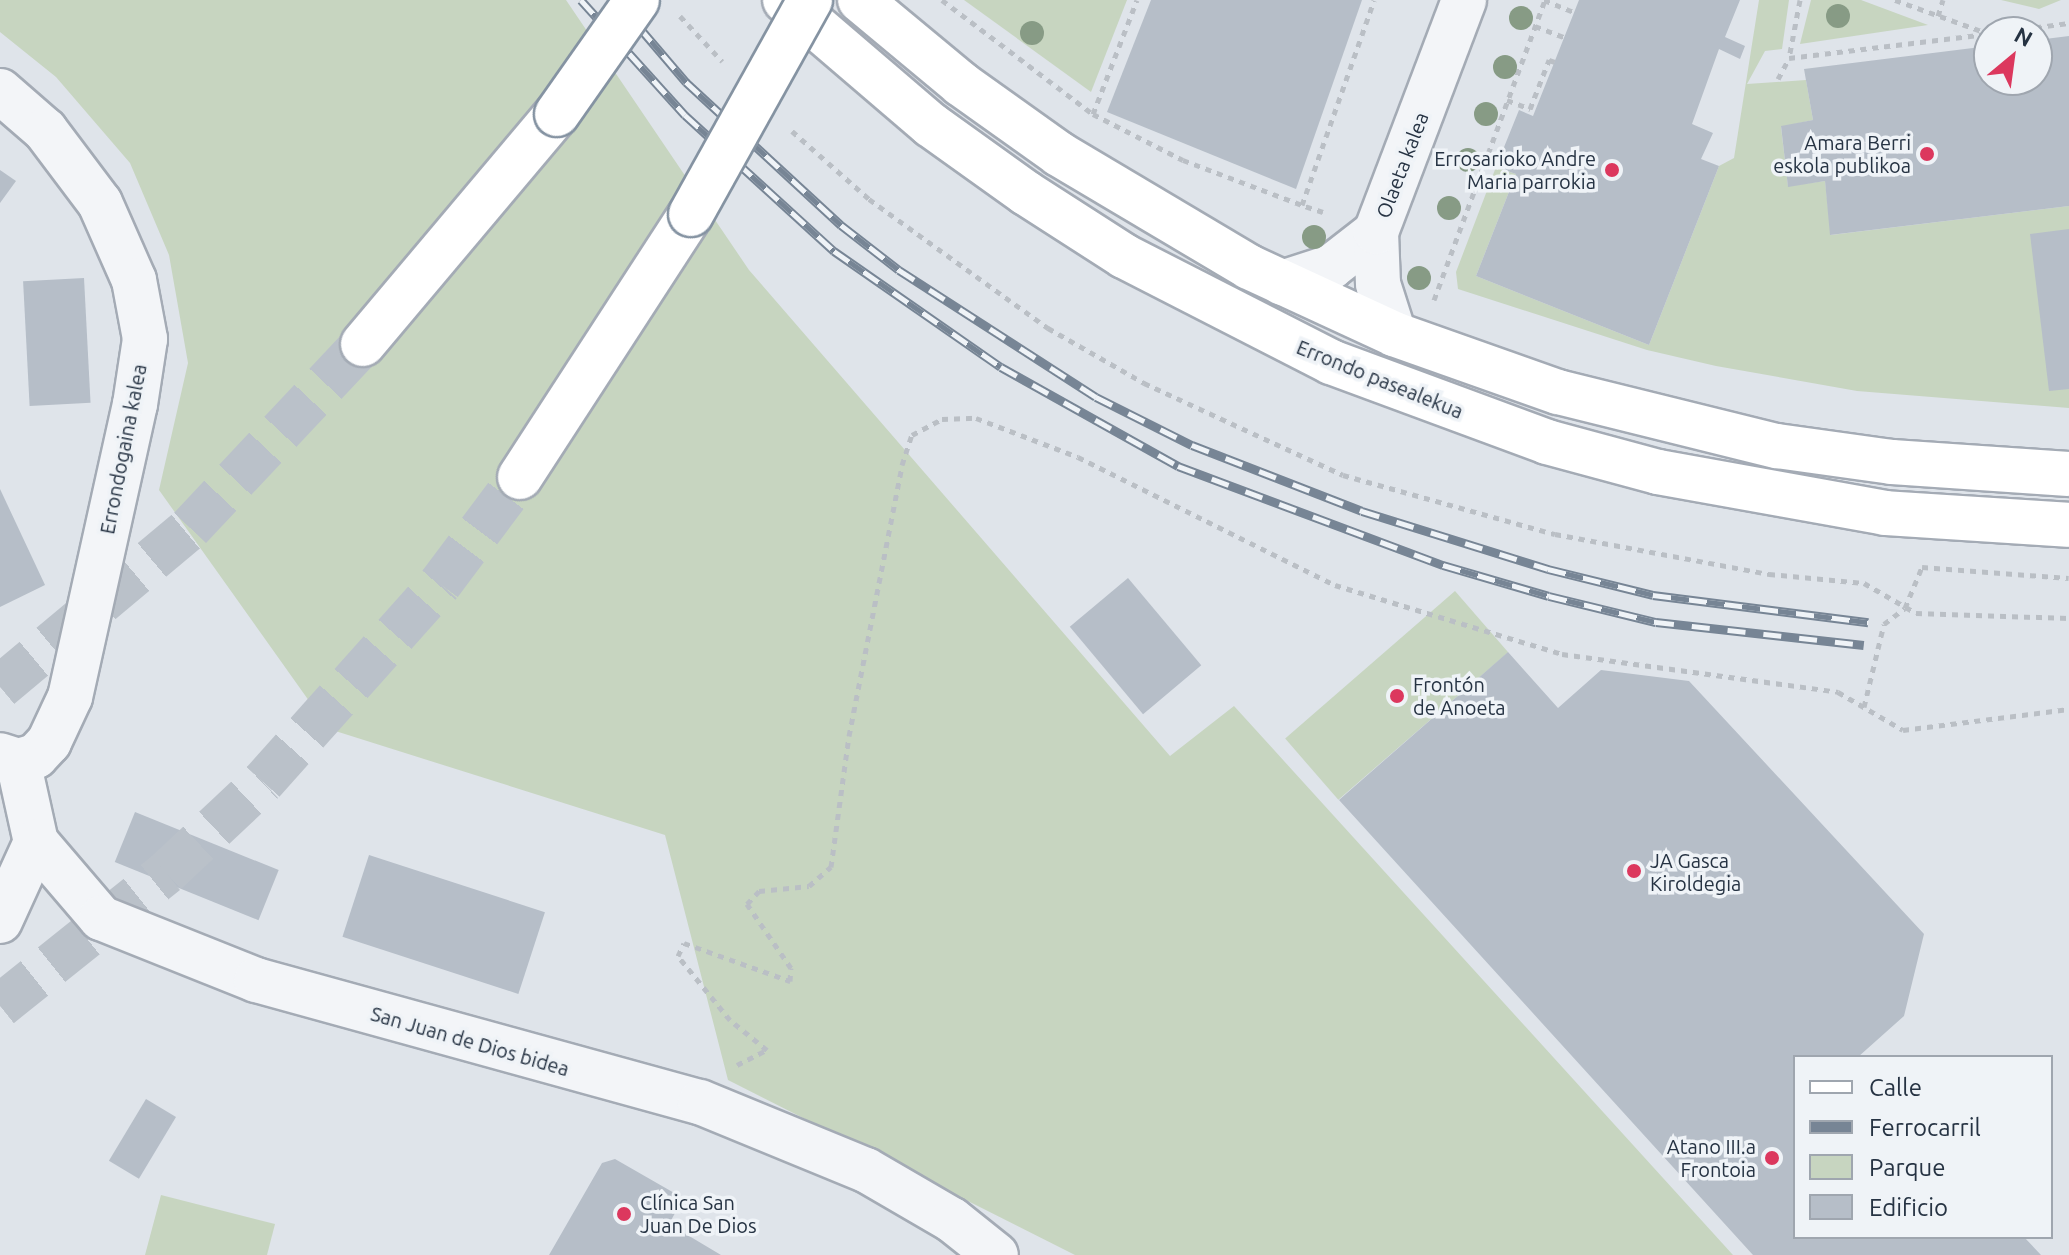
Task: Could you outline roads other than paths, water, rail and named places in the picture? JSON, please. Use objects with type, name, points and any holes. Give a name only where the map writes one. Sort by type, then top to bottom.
[{"type":"main road","points":[[363,344],[557,114],[637,0]]},
{"type":"main road","name":"Errondo pasealekua","points":[[785,0],[931,125],[1026,193],[1124,256],[1331,362],[1547,442],[1658,472],[1885,513],[2069,525]]},
{"type":"main road","points":[[520,477],[691,214],[810,0]]},
{"type":"main road","points":[[860,0],[961,84],[1059,154],[1282,283],[1394,334],[1558,392],[1777,446],[1892,462],[2069,474]]},
{"type":"street","name":"Olaeta kalea","points":[[1394,334],[1378,284],[1376,232],[1464,0]]},
{"type":"street","name":"Errondogaina kalea","points":[[0,91],[45,130],[100,203],[134,280],[145,339],[135,404],[70,697],[49,742],[36,756],[9,758]]},
{"type":"street","points":[[1282,283],[1331,267],[1376,232]]},
{"type":"street","name":"San Juan de Dios bidea","points":[[9,758],[36,842],[101,918],[256,980],[677,1097],[866,1170],[952,1220],[996,1255]]},
{"type":"street","points":[[0,921],[36,842]]},
{"type":"tunnel","points":[[0,687],[190,528],[363,344]]},
{"type":"tunnel","points":[[0,1006],[166,873],[263,782],[440,584],[520,477]]},
{"type":"railway","points":[[581,0],[685,115],[834,251],[1001,367],[1178,466],[1443,565],[1549,596],[1656,622],[1864,645]]},
{"type":"railway","points":[[616,0],[686,82],[841,225],[899,270],[1096,397],[1192,445],[1362,511],[1548,569],[1653,595],[1868,622]]},
{"type":"place","name":"Amara Berri eskola publikoa","points":[[1927,154]]},
{"type":"place","name":"Errosarioko Andre Maria parrokia","points":[[1612,170]]},
{"type":"place","name":"Frontón de Anoeta","points":[[1397,696]]},
{"type":"place","name":"JA Gasca Kiroldegia","points":[[1634,871]]},
{"type":"place","name":"Atano III.a Frontoia","points":[[1772,1158]]},
{"type":"place","name":"Clínica San Juan De Dios","points":[[624,1214]]}]
